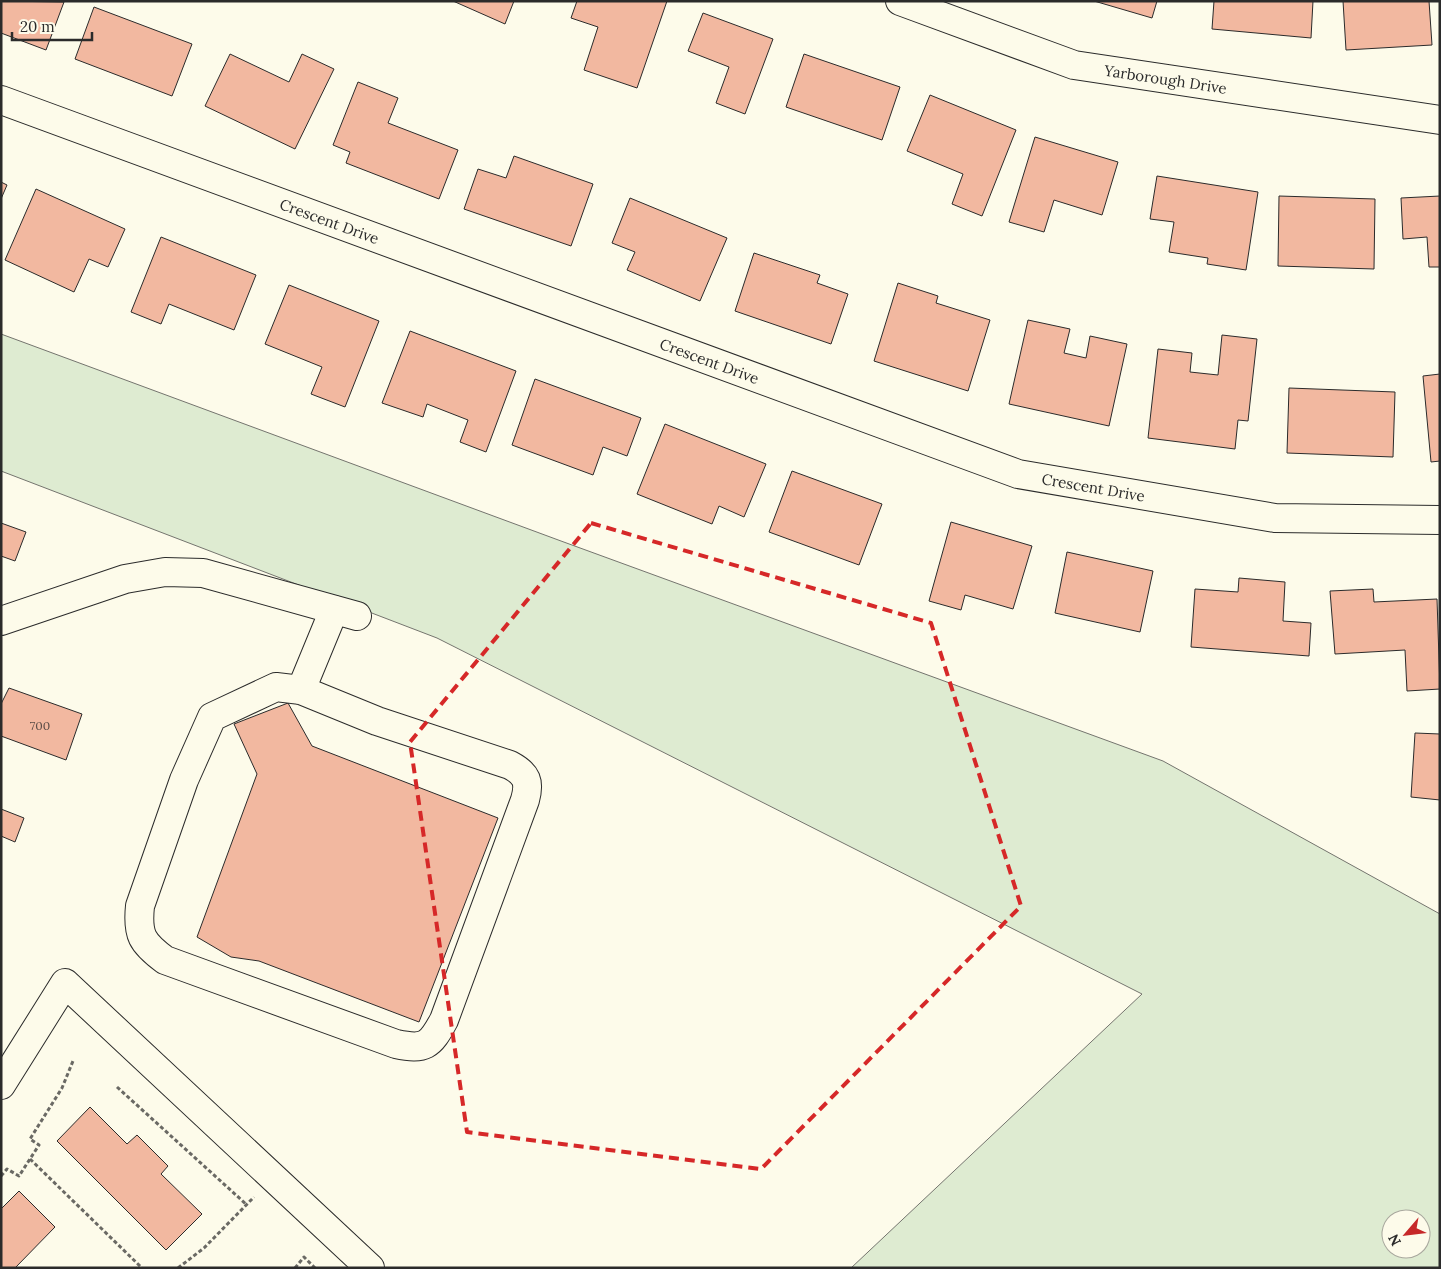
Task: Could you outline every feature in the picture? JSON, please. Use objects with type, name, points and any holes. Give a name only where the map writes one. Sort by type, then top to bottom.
[{"type":"street","name":"Yarborough Drive","points":[[900,1],[1074,65],[1440,120]]},
{"type":"street","name":"Crescent Drive","points":[[1,100],[1018,474],[1275,518],[1440,520]]},
{"type":"street","points":[[1,621],[125,579],[165,572],[203,573],[346,613],[301,690]]},
{"type":"street","points":[[276,687],[301,690],[377,721],[510,765],[522,771],[527,778],[529,787],[525,800],[444,1020],[434,1038],[425,1046],[414,1048],[396,1044],[165,960],[150,949],[142,939],[138,925],[140,906],[184,780],[212,717],[276,687]]},
{"type":"street","points":[[1,1085],[65,983],[370,1268]]},
{"type":"path","points":[[1,1176],[7,1169],[19,1176],[39,1145],[30,1139],[62,1088],[73,1061]]},
{"type":"path","points":[[117,1087],[247,1205]]},
{"type":"path","points":[[30,1159],[142,1268]]},
{"type":"path","points":[[178,1268],[204,1248],[273,1177]]},
{"type":"path","points":[[295,1268],[304,1258],[315,1268]]},
{"type":"path","points":[[182,1265],[186,1268]]},
{"type":"highlighted area","points":[[591,523],[931,623],[1021,906],[761,1169],[467,1132],[410,742]]},
{"type":"green space","points":[[1,334],[1163,761],[1440,914],[1440,1268],[851,1268],[1142,994],[437,638],[1,471]]},
{"type":"building","points":[[1,1],[64,2],[46,50],[1,33]]},
{"type":"building","points":[[453,1],[514,1],[505,24]]},
{"type":"building","points":[[577,1],[667,1],[637,88],[584,70],[598,27],[571,18]]},
{"type":"building","points":[[1094,1],[1157,1],[1152,18]]},
{"type":"building","points":[[1214,1],[1313,1],[1311,38],[1212,29]]},
{"type":"building","points":[[1343,1],[1429,1],[1432,45],[1346,50]]},
{"type":"building","points":[[94,7],[192,44],[172,96],[75,59]]},
{"type":"building","points":[[703,13],[773,39],[745,114],[716,103],[729,67],[688,51]]},
{"type":"building","points":[[230,54],[289,82],[302,54],[334,69],[295,149],[205,106]]},
{"type":"building","points":[[804,54],[900,87],[882,140],[786,107]]},
{"type":"building","points":[[358,82],[398,98],[388,123],[458,150],[439,199],[346,163],[350,152],[333,145]]},
{"type":"building","points":[[930,95],[1016,130],[982,216],[952,204],[963,174],[907,151]]},
{"type":"building","points":[[1035,137],[1118,162],[1102,215],[1054,200],[1044,232],[1009,222]]},
{"type":"building","points":[[514,156],[593,184],[571,246],[464,209],[478,169],[506,178]]},
{"type":"building","points":[[1157,176],[1258,192],[1246,270],[1207,264],[1208,258],[1169,252],[1174,222],[1150,219]]},
{"type":"building","points":[[1,182],[7,185],[1,199]]},
{"type":"building","points":[[36,189],[125,229],[108,267],[89,259],[74,292],[5,260]]},
{"type":"building","points":[[1279,196],[1375,199],[1374,269],[1278,266]]},
{"type":"building","points":[[1440,196],[1440,267],[1429,267],[1427,237],[1403,239],[1401,198]]},
{"type":"building","points":[[630,198],[727,238],[700,301],[627,270],[635,252],[612,243]]},
{"type":"building","points":[[161,237],[256,275],[234,330],[169,304],[161,324],[131,312]]},
{"type":"building","points":[[754,253],[820,275],[817,283],[848,294],[831,344],[735,311]]},
{"type":"building","points":[[898,283],[938,296],[936,303],[990,320],[968,391],[874,361]]},
{"type":"building","points":[[289,285],[379,321],[345,407],[311,394],[322,367],[265,344]]},
{"type":"building","points":[[1028,320],[1070,329],[1064,353],[1086,358],[1090,336],[1127,344],[1109,426],[1009,404]]},
{"type":"building","points":[[410,331],[516,371],[486,452],[460,442],[468,420],[427,404],[423,417],[382,403]]},
{"type":"building","points":[[1222,335],[1257,339],[1248,421],[1238,420],[1235,449],[1148,438],[1158,349],[1192,353],[1190,372],[1218,375]]},
{"type":"building","points":[[1440,374],[1440,461],[1431,462],[1423,376]]},
{"type":"building","points":[[535,379],[641,418],[627,456],[603,447],[593,475],[512,445]]},
{"type":"building","points":[[1289,388],[1395,392],[1393,457],[1287,453]]},
{"type":"building","points":[[665,424],[766,464],[744,517],[719,506],[712,524],[637,494]]},
{"type":"building","points":[[792,471],[882,504],[859,565],[769,532]]},
{"type":"building","points":[[951,522],[1032,546],[1013,609],[965,595],[961,610],[929,601]]},
{"type":"building","points":[[1,523],[26,532],[15,561],[1,556]]},
{"type":"building","points":[[1067,552],[1153,571],[1140,632],[1055,613]]},
{"type":"building","points":[[1239,578],[1285,582],[1283,621],[1311,623],[1309,656],[1191,647],[1195,589],[1238,592]]},
{"type":"building","points":[[1373,589],[1374,602],[1437,599],[1440,689],[1407,691],[1405,650],[1335,654],[1330,591]]},
{"type":"building","points":[[9,688],[82,714],[66,760],[1,736],[1,704]]},
{"type":"building","points":[[288,703],[312,746],[498,818],[419,1022],[259,961],[231,957],[197,937],[257,774],[234,724]]},
{"type":"building","points":[[1415,733],[1440,734],[1440,800],[1411,797]]},
{"type":"building","points":[[1,809],[24,818],[15,842],[1,836]]},
{"type":"building","points":[[90,1107],[127,1144],[137,1135],[168,1166],[161,1174],[202,1214],[166,1250],[57,1141]]},
{"type":"building","points":[[19,1191],[55,1227],[15,1268],[1,1268],[1,1209]]}]
